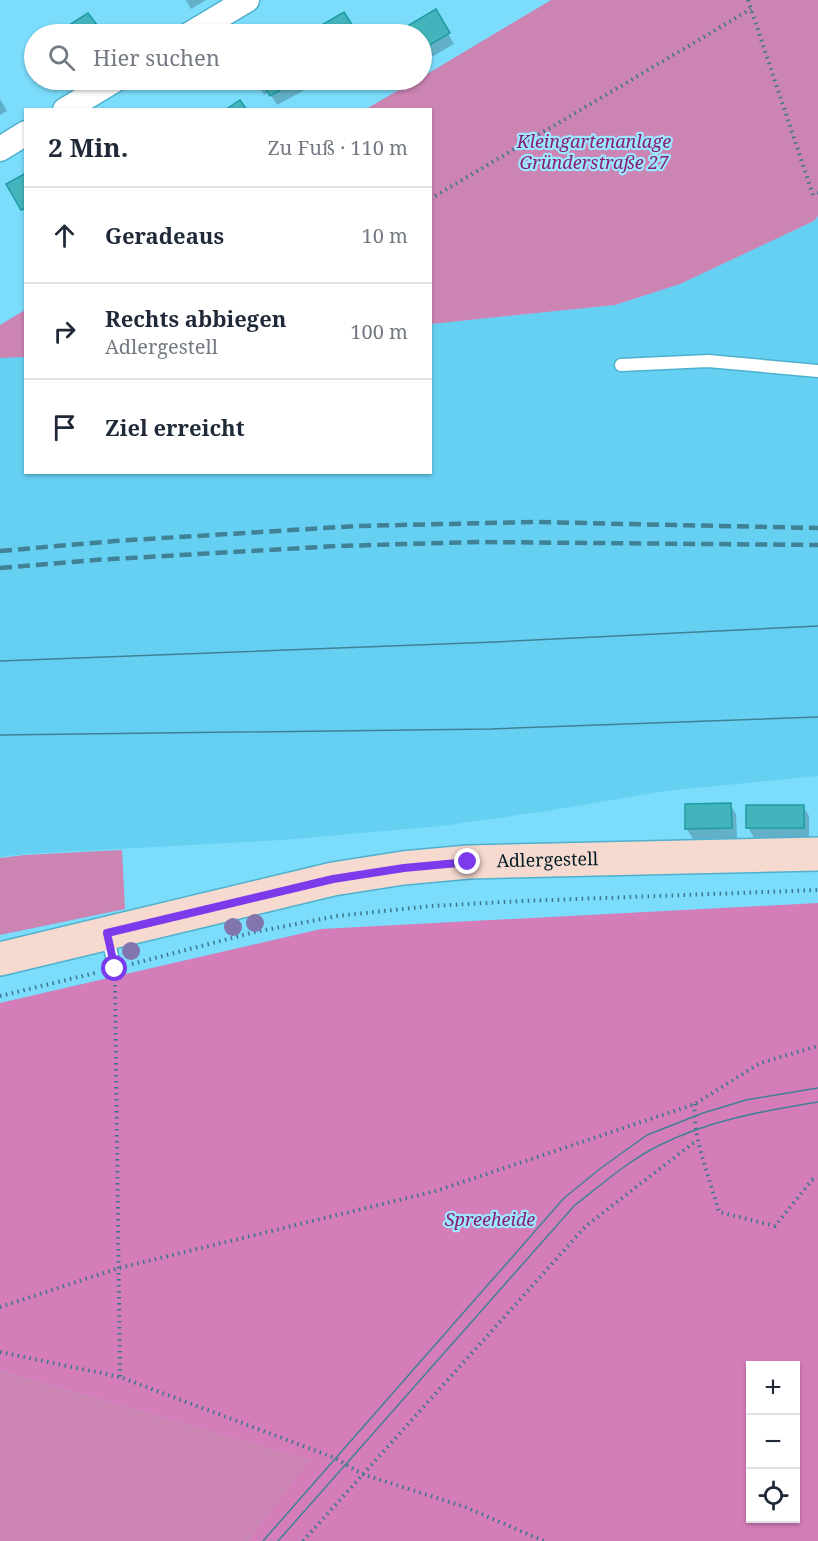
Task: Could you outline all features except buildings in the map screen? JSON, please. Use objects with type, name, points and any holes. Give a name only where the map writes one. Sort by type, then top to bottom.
[{"type":"main road","name":"Adlergestell","points":[[0,959],[333,879],[404,868],[468,862],[818,854]]},
{"type":"street","points":[[207,24],[247,0]]},
{"type":"street","points":[[68,108],[98,90]]},
{"type":"street","points":[[0,149],[24,134]]},
{"type":"lane","points":[[621,365],[708,361],[818,371]]},
{"type":"lane","points":[[107,933],[115,969]]},
{"type":"path","points":[[748,0],[813,195],[818,193]]},
{"type":"path","points":[[432,198],[751,9]]},
{"type":"path","points":[[0,996],[115,969],[255,932],[338,916],[431,906],[500,902],[818,890]]},
{"type":"path","points":[[115,969],[120,1377]]},
{"type":"path","points":[[0,1307],[119,1268],[436,1191],[695,1104],[760,1063],[818,1046]]},
{"type":"path","points":[[695,1104],[693,1117],[697,1140],[719,1212],[775,1226],[812,1180],[818,1179]]},
{"type":"path","points":[[303,1541],[586,1226],[697,1140]]},
{"type":"path","points":[[0,1352],[120,1377],[335,1458],[362,1474],[465,1507],[544,1541]]},
{"type":"shaded area","points":[[818,216],[818,776],[665,791],[441,826],[282,840],[0,857],[0,355],[24,354],[24,474],[432,474],[432,324],[615,305],[680,284],[814,221]]},
{"type":"green space","name":"Kleingartenanlage Gründerstraße 27","points":[[551,0],[818,0],[818,216],[814,221],[680,284],[615,305],[432,324],[432,108],[368,108],[399,90],[432,90],[432,71]]},
{"type":"green space","points":[[24,311],[24,357],[0,358],[0,325]]},
{"type":"green space","points":[[122,850],[125,909],[0,935],[0,858]]},
{"type":"green space","name":"Spreeheide","points":[[818,903],[818,1541],[247,1541],[311,1460],[0,1371],[0,1003],[321,929]]},
{"type":"green space","points":[[0,1371],[312,1460],[247,1541],[0,1541]]},
{"type":"tram line","points":[[0,661],[495,642],[818,626]]},
{"type":"tram line","points":[[0,735],[490,729],[818,717]]},
{"type":"tram line","points":[[263,1541],[564,1198],[647,1135],[703,1113],[746,1100],[818,1088]]},
{"type":"tram line","points":[[278,1541],[574,1206],[637,1158],[679,1136],[737,1118],[818,1102]]},
{"type":"railway","points":[[0,551],[115,541],[357,526],[534,522],[818,528]]},
{"type":"railway","points":[[0,568],[337,546],[480,542],[818,545]]},
{"type":"route","points":[[115,969],[107,933],[333,879],[404,868],[468,862]]}]
